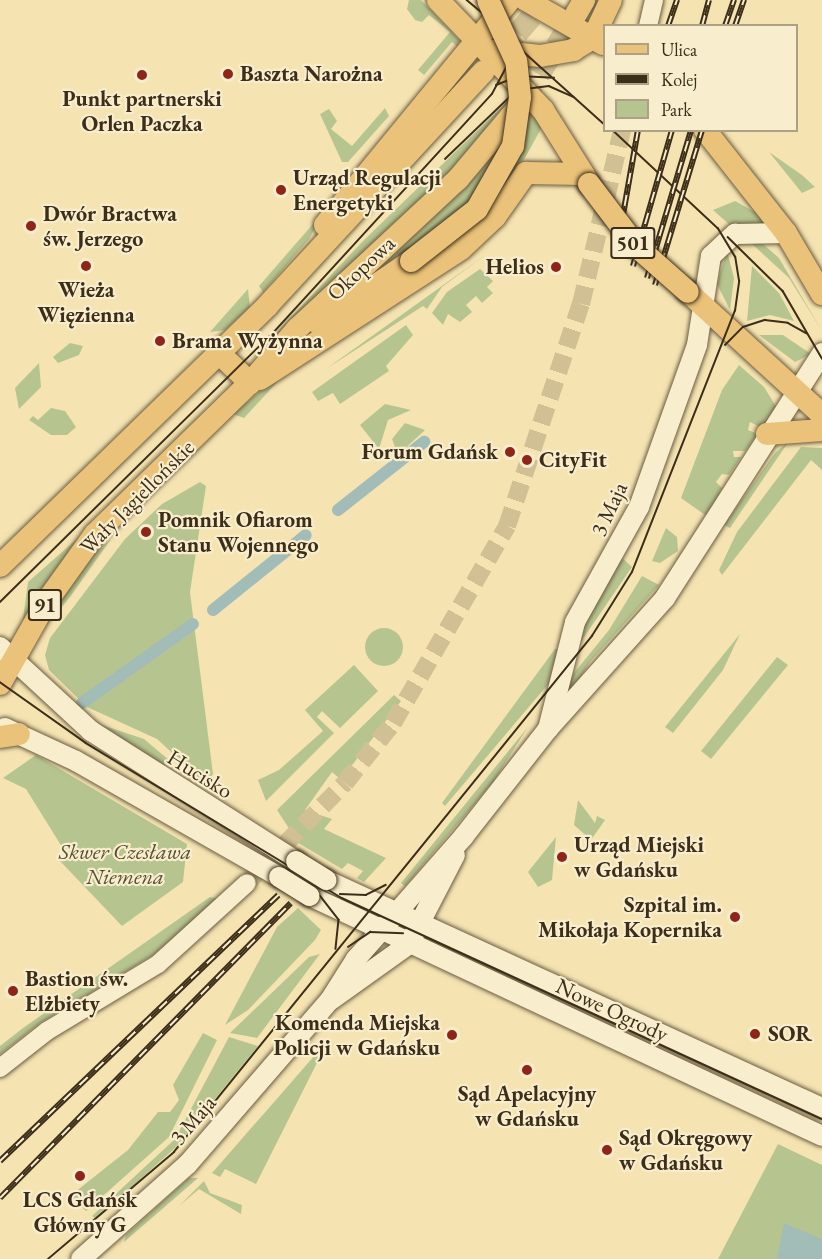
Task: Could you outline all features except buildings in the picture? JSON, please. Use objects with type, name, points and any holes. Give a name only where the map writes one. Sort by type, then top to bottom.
[{"type":"main road","name":"501","points":[[438,0],[485,54],[543,110],[586,179],[636,246],[798,390],[822,415]]},
{"type":"main road","points":[[604,24],[611,0]]},
{"type":"main road","points":[[498,6],[532,4],[599,41]]},
{"type":"main road","points":[[290,283],[304,251],[357,184],[485,54],[498,6]]},
{"type":"main road","points":[[270,361],[411,261],[477,209],[513,146],[520,97],[516,61],[498,6]]},
{"type":"main road","points":[[485,54],[557,54],[599,41]]},
{"type":"main road","name":"Okopowa","points":[[220,354],[290,283],[485,54]]},
{"type":"main road","name":"Okopowa","points":[[250,383],[458,179],[522,103]]},
{"type":"main road","points":[[707,132],[786,233],[822,294]]},
{"type":"main road","points":[[220,354],[250,383],[277,372],[461,249],[495,217],[526,172],[586,179]]},
{"type":"main road","name":"3 Maja","points":[[548,729],[565,650],[639,507],[697,345],[696,298],[711,256],[725,239],[746,231],[786,233]]},
{"type":"main road","name":"3 Maja","points":[[81,1259],[170,1183],[330,1000],[394,914],[464,836],[548,729],[678,581],[767,435],[822,353]]},
{"type":"main road","name":"Wały Jagiellońskie","points":[[0,566],[220,354]]},
{"type":"main road","name":"Wały Jagiellońskie","points":[[0,684],[7,653],[91,539],[250,383]]},
{"type":"main road","points":[[767,435],[822,430]]},
{"type":"main road","name":"Hucisko","points":[[7,653],[102,739],[326,880],[394,914]]},
{"type":"main road","points":[[6,732],[76,761],[310,896],[380,931]]},
{"type":"main road","name":"3 Maja","points":[[330,1000],[409,944],[422,927],[464,836]]},
{"type":"main road","name":"Nowe Ogrody","points":[[394,914],[822,1108]]},
{"type":"main road","name":"Nowe Ogrody","points":[[380,931],[822,1136]]},
{"type":"street","points":[[648,24],[654,0]]},
{"type":"street","points":[[0,1068],[47,1030],[158,964],[247,883]]},
{"type":"green space","points":[[409,0],[421,0],[459,40],[458,47],[452,42],[424,75],[418,70],[450,32],[429,15],[422,22],[415,20],[407,9]]},
{"type":"green space","points":[[515,94],[477,149],[248,363],[362,242]]},
{"type":"green space","points":[[385,108],[389,116],[348,162],[342,162],[320,114],[329,109],[337,121],[331,129],[352,146]]},
{"type":"green space","points":[[528,110],[542,127],[506,192],[339,301]]},
{"type":"green space","points":[[769,152],[802,175],[815,187],[802,193]]},
{"type":"green space","points":[[735,201],[762,216],[766,224],[731,226],[713,210]]},
{"type":"green space","points":[[326,209],[309,239],[263,292],[259,286]]},
{"type":"green space","points":[[751,243],[763,244],[779,258],[822,331],[789,278]]},
{"type":"green space","points":[[727,251],[734,278],[730,310],[717,284]]},
{"type":"green space","points":[[488,253],[442,287],[427,309],[423,306],[326,369]]},
{"type":"green space","points":[[752,266],[779,293],[794,321],[770,315],[747,321]]},
{"type":"green space","points":[[480,269],[493,281],[487,287],[493,293],[482,303],[476,296],[466,305],[472,312],[460,322],[448,314],[443,325],[432,313],[447,292]]},
{"type":"green space","points":[[248,289],[250,307],[225,330],[210,332]]},
{"type":"green space","points":[[406,325],[413,335],[386,366],[389,371],[340,404],[333,393],[318,401],[312,392]]},
{"type":"green space","points":[[759,335],[783,335],[811,354],[795,362]]},
{"type":"green space","points":[[70,343],[83,346],[79,355],[58,363],[53,357]]},
{"type":"green space","points":[[39,363],[41,387],[19,409],[15,388]]},
{"type":"green space","points":[[739,365],[764,387],[777,408],[762,428],[750,422],[748,430],[758,434],[745,451],[733,451],[734,457],[741,457],[729,475],[722,474],[716,482],[722,488],[708,517],[681,498],[722,390]]},
{"type":"green space","points":[[280,379],[244,418],[233,414],[264,388]]},
{"type":"green space","points":[[385,404],[411,410],[388,420],[379,449],[360,425]]},
{"type":"green space","points":[[51,408],[65,411],[76,427],[67,435],[51,435],[29,420],[33,416],[38,420]]},
{"type":"green space","points":[[405,423],[425,430],[398,455],[392,439]]},
{"type":"green space","points":[[789,441],[730,528],[724,525],[775,453]]},
{"type":"green space","points":[[801,447],[822,448],[822,470],[811,460],[722,575],[719,570],[737,532]]},
{"type":"green space","points":[[200,482],[206,486],[190,592],[213,774],[206,784],[157,739],[87,707],[49,670],[45,655],[50,638],[125,539],[162,504]]},
{"type":"green space","points":[[94,524],[25,620],[23,619],[28,582]]},
{"type":"green space","points":[[666,528],[677,537],[678,551],[660,563],[652,561]]},
{"type":"green space","points":[[111,539],[70,597],[41,632],[89,557]]},
{"type":"green space","points":[[621,557],[632,567],[567,662],[575,639]]},
{"type":"green space","points":[[642,576],[659,585],[590,662],[569,696],[561,689],[609,630]]},
{"type":"green space","points":[[384,628],[397,634],[403,647],[397,660],[384,666],[371,660],[365,647],[371,634]]},
{"type":"green space","points":[[740,634],[723,670],[673,733],[665,727]]},
{"type":"green space","points":[[555,649],[558,649],[550,682],[445,806],[442,803]]},
{"type":"green space","points":[[777,657],[788,665],[711,759],[701,751]]},
{"type":"green space","points":[[354,665],[378,691],[340,728],[322,711],[317,717],[334,733],[266,801],[258,780],[279,770],[323,731],[305,710]]},
{"type":"green space","points":[[394,695],[401,701],[353,764],[339,778],[332,772],[305,810],[332,819],[324,829],[386,858],[364,882],[357,878],[363,871],[348,863],[342,869],[285,835],[290,830],[277,810]]},
{"type":"green space","points":[[99,724],[144,739],[169,760],[164,766]]},
{"type":"green space","points":[[528,727],[493,782],[405,886],[401,883]]},
{"type":"green space","name":"Skwer Czesława Niemena","points":[[36,755],[187,844],[183,882],[122,926],[59,860],[67,855],[26,789],[3,778]]},
{"type":"green space","points":[[578,800],[595,823],[597,816],[605,820],[591,840],[574,825]]},
{"type":"green space","points":[[556,837],[552,880],[538,887],[528,872]]},
{"type":"green space","points":[[210,897],[218,899],[153,955],[40,1023],[0,1054],[0,1046],[23,1028]]},
{"type":"green space","points":[[298,908],[321,930],[315,940],[248,1010],[225,1025],[277,927]]},
{"type":"green space","points":[[320,954],[257,1038],[230,1033],[309,957]]},
{"type":"green space","points":[[203,1033],[217,1040],[169,1137],[86,1211],[70,1196],[128,1150],[158,1112],[170,1112],[179,1100],[173,1085]]},
{"type":"green space","points":[[229,1037],[258,1046],[175,1148],[96,1219],[92,1216],[175,1139]]},
{"type":"green space","points":[[329,1039],[256,1184],[225,1169],[220,1177],[212,1173]]},
{"type":"green space","points":[[778,1144],[822,1165],[822,1259],[718,1259]]},
{"type":"green space","points":[[189,1178],[198,1178],[124,1242],[126,1235]]},
{"type":"green space","points":[[204,1181],[210,1193],[242,1205],[241,1214],[199,1189],[179,1206]]},
{"type":"water","points":[[784,1223],[822,1239],[822,1259],[777,1259]]},
{"type":"waterway","points":[[338,510],[424,442]]},
{"type":"waterway","points":[[213,610],[306,535]]},
{"type":"waterway","points":[[82,703],[193,624]]},
{"type":"tunnel","points":[[496,58],[546,0]]},
{"type":"tunnel","points":[[522,103],[576,14]]},
{"type":"tunnel","points":[[247,883],[345,783],[393,723],[507,526],[581,304],[622,132]]},
{"type":"tram line","points":[[467,0],[487,17]]},
{"type":"tram line","points":[[0,602],[273,333],[492,94],[506,68],[507,43],[483,5]]},
{"type":"tram line","points":[[504,34],[603,123]]},
{"type":"tram line","points":[[496,85],[519,76],[554,78]]},
{"type":"tram line","points":[[445,159],[517,90],[549,86],[574,97]]},
{"type":"tram line","points":[[48,1259],[174,1152],[592,636],[632,572],[735,311],[739,281],[735,257],[718,229],[614,132]]},
{"type":"tram line","points":[[728,237],[783,291],[822,358]]},
{"type":"tram line","points":[[725,345],[743,327],[765,320],[788,323],[806,333]]},
{"type":"tram line","points":[[0,682],[86,743],[342,898],[822,1119]]},
{"type":"tram line","points":[[340,894],[366,895],[386,885]]},
{"type":"tram line","points":[[315,889],[339,920],[336,949]]},
{"type":"tram line","points":[[348,947],[370,932],[403,933]]},
{"type":"railway","points":[[669,24],[677,0]]},
{"type":"railway","points":[[703,24],[709,0]]},
{"type":"railway","points":[[726,24],[734,0]]},
{"type":"railway","points":[[736,24],[744,0]]},
{"type":"railway","points":[[617,249],[638,132]]},
{"type":"railway","points":[[633,266],[671,132]]},
{"type":"railway","points":[[647,278],[690,132]]},
{"type":"railway","points":[[655,285],[701,132]]},
{"type":"railway","points":[[0,1161],[278,895]]},
{"type":"railway","points":[[0,1198],[291,903]]},
{"type":"place","name":"Baszta Narożna","points":[[228,74]]},
{"type":"place","name":"Punkt partnerski Orlen Paczka","points":[[142,75]]},
{"type":"place","name":"Urząd Regulacji Energetyki","points":[[281,190]]},
{"type":"place","name":"Dwór Bractwa św. Jerzego","points":[[31,226]]},
{"type":"place","name":"Wieża Więzienna","points":[[86,266]]},
{"type":"place","name":"Helios","points":[[556,267]]},
{"type":"place","name":"Brama Wyżynna","points":[[160,341]]},
{"type":"place","name":"Forum Gdańsk","points":[[510,452]]},
{"type":"place","name":"CityFit","points":[[527,460]]},
{"type":"place","name":"Pomnik Ofiarom Stanu Wojennego","points":[[146,532]]},
{"type":"place","name":"Urząd Miejski w Gdańsku","points":[[562,857]]},
{"type":"place","name":"Szpital im. Mikołaja Kopernika","points":[[735,917]]},
{"type":"place","name":"Bastion św. Elżbiety","points":[[13,991]]},
{"type":"place","name":"SOR","points":[[755,1034]]},
{"type":"place","name":"Komenda Miejska Policji w Gdańsku","points":[[452,1035]]},
{"type":"place","name":"Sąd Apelacyjny w Gdańsku","points":[[527,1070]]},
{"type":"place","name":"Sąd Okręgowy w Gdańsku","points":[[607,1150]]},
{"type":"place","name":"LCS Gdańsk Główny G","points":[[80,1176]]}]
